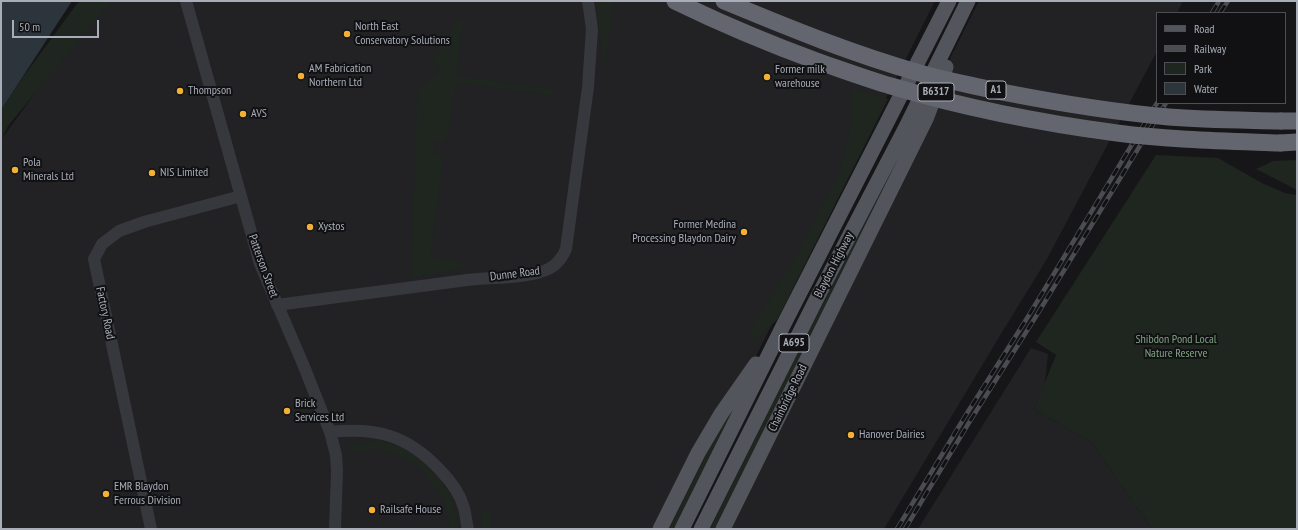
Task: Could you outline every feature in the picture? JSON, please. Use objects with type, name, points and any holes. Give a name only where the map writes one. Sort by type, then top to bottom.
[{"type":"highway","name":"A1","points":[[674,1],[768,43],[819,62],[892,86],[966,106],[1041,121],[1117,133],[1194,140],[1280,143],[1297,142]]},
{"type":"highway","name":"A1","points":[[724,1],[784,26],[862,54],[922,74],[962,83],[1098,110],[1199,119],[1289,121]]},
{"type":"main road","name":"Blaydon Highway","points":[[682,529],[786,320],[949,1]]},
{"type":"main road","name":"Blaydon Highway","points":[[701,529],[969,1]]},
{"type":"main road","name":"Chainbridge Road","points":[[723,529],[926,119],[969,1]]},
{"type":"main road","points":[[660,529],[698,453],[721,414],[786,320]]},
{"type":"street","name":"Patterson Street","points":[[186,1],[260,264],[303,364],[330,432],[336,455],[337,471],[335,529]]},
{"type":"street","name":"Dunne Road","points":[[277,305],[481,278],[527,275],[541,272],[554,266],[563,256],[566,249],[586,102],[592,29],[588,1]]},
{"type":"street","name":"Factory Road","points":[[151,529],[94,259],[102,244],[119,231],[144,222],[241,196]]},
{"type":"street","points":[[330,432],[349,430],[376,432],[398,438],[422,452],[445,475],[457,492],[464,507],[468,529]]},
{"type":"shaded area","points":[[107,1],[935,1],[764,340],[672,529],[1,529],[1,140],[64,53]]},
{"type":"shaded area","points":[[979,1],[1183,1],[1178,12],[1156,12],[1156,53],[1047,259],[884,529],[713,529]]},
{"type":"shaded area","points":[[1031,348],[1048,354],[1045,383],[1034,409],[1093,443],[1152,529],[918,529]]},
{"type":"green space","points":[[79,1],[111,1],[8,126],[1,141],[1,110],[23,77]]},
{"type":"green space","points":[[595,1],[614,1],[605,67]]},
{"type":"green space","points":[[454,21],[463,21],[456,76],[553,89],[552,96],[455,83],[449,129],[444,142],[435,141],[433,153],[443,154],[430,257],[458,261],[464,268],[411,278],[417,111],[414,110],[420,95],[416,93],[441,70],[432,61],[453,28]]},
{"type":"green space","points":[[853,89],[888,99],[777,320],[752,342],[748,334],[793,262],[841,168],[851,127]]},
{"type":"green space","points":[[924,111],[716,529],[710,529],[815,319]]},
{"type":"green space","name":"Shibdon Pond Local Nature Reserve","points":[[1156,155],[1218,158],[1262,183],[1285,193],[1297,195],[1297,529],[1152,529],[1093,443],[1034,409],[1056,355],[1036,342]]},
{"type":"green space","points":[[1297,160],[1297,190],[1256,169],[1273,161]]},
{"type":"green space","points":[[747,388],[676,529],[667,529],[736,400]]},
{"type":"green space","points":[[378,440],[404,448],[426,465],[450,492],[459,529],[450,529],[443,499],[418,466],[395,454],[373,448],[355,453],[350,451],[352,445]]},
{"type":"green space","points":[[484,511],[491,514],[492,529],[481,529],[480,520]]},
{"type":"water","points":[[1,1],[72,1],[1,110]]},
{"type":"railway","points":[[1213,12],[1219,1]]},
{"type":"railway","points":[[1221,12],[1228,1]]},
{"type":"railway","points":[[897,529],[1156,104]]},
{"type":"railway","points":[[905,529],[1165,104]]},
{"type":"place","name":"North East Conservatory Solutions","points":[[347,34]]},
{"type":"place","name":"AM Fabrication Northern Ltd","points":[[301,76]]},
{"type":"place","name":"Former milk warehouse","points":[[767,77]]},
{"type":"place","name":"Thompson","points":[[180,91]]},
{"type":"place","name":"AVS","points":[[243,114]]},
{"type":"place","name":"Pola Minerals Ltd","points":[[15,170]]},
{"type":"place","name":"NIS Limited","points":[[152,173]]},
{"type":"place","name":"Xystos","points":[[310,227]]},
{"type":"place","name":"Former Medina Processing Blaydon Dairy","points":[[744,232]]},
{"type":"place","name":"Brick Services Ltd","points":[[287,411]]},
{"type":"place","name":"Hanover Dairies","points":[[851,435]]},
{"type":"place","name":"EMR Blaydon Ferrous Division","points":[[106,494]]},
{"type":"place","name":"Railsafe House","points":[[372,510]]}]
